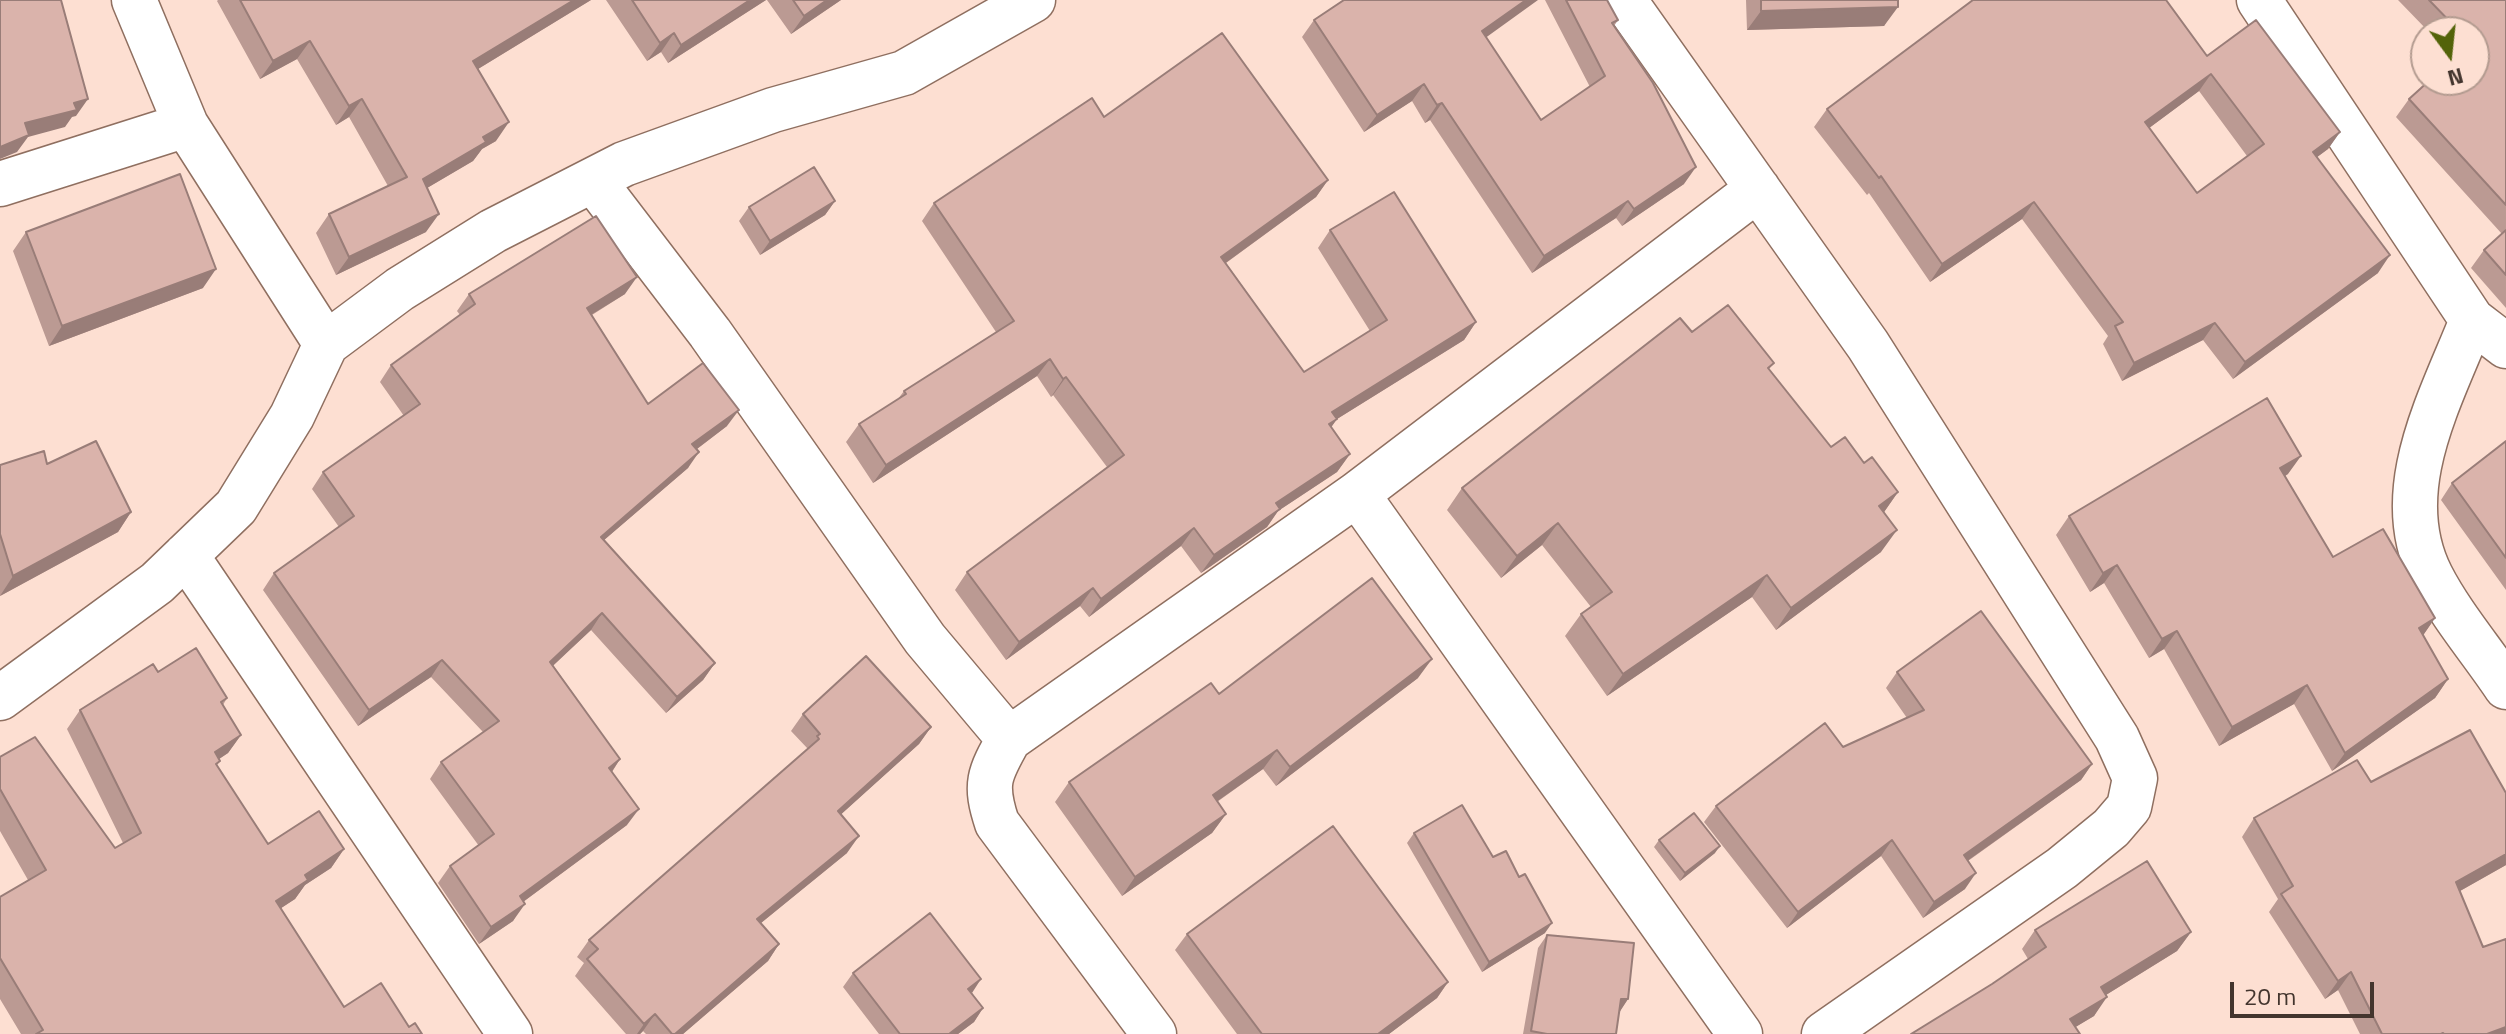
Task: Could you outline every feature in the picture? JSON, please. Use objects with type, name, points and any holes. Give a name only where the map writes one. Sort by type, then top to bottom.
[{"type":"street","points":[[134,0],[186,125],[326,344]]},
{"type":"street","points":[[0,698],[157,583],[236,507],[292,416],[326,344],[400,289],[493,231],[624,164],[773,110],[904,73],[1033,0]]},
{"type":"street","points":[[1624,0],[1868,345],[2117,738],[2135,778],[2129,807],[2111,828],[2062,868],[1824,1034]]},
{"type":"street","points":[[2259,0],[2489,333],[2421,451],[2414,509],[2419,542],[2431,576],[2506,687]]},
{"type":"street","points":[[0,184],[186,125]]},
{"type":"street","points":[[593,180],[710,333],[925,639],[1009,739]]},
{"type":"street","points":[[1154,1034],[997,823],[990,802],[988,775],[1009,739],[1357,494],[1758,189]]},
{"type":"street","points":[[1357,494],[1740,1034]]},
{"type":"street","points":[[186,555],[510,1034]]},
{"type":"building","points":[[0,0],[61,0],[88,99],[74,103],[77,110],[25,123],[29,135],[0,147]]},
{"type":"building","points":[[240,0],[574,0],[473,61],[509,122],[483,137],[486,142],[423,179],[439,214],[349,257],[329,214],[407,177],[362,99],[349,106],[310,41],[273,61]]},
{"type":"building","points":[[632,0],[750,0],[681,45],[674,33],[660,43]]},
{"type":"building","points":[[793,0],[827,0],[804,16]]},
{"type":"building","points":[[1344,0],[1526,0],[1482,31],[1541,120],[1605,76],[1566,0],[1607,0],[1618,20],[1612,23],[1653,83],[1696,167],[1634,209],[1628,201],[1544,256],[1442,103],[1437,105],[1424,84],[1377,115],[1314,20]]},
{"type":"building","points":[[1761,0],[1898,0],[1898,7],[1761,11]]},
{"type":"building","points":[[1973,0],[2166,0],[2207,56],[2256,20],[2340,132],[2313,152],[2390,255],[2245,362],[2215,323],[2134,363],[2115,326],[2123,322],[2034,202],[1942,264],[1881,176],[1879,178],[1827,109]],"holes":[[[2211,74],[2264,144],[2197,193],[2145,122]]]},
{"type":"building","points":[[2429,0],[2506,0],[2506,205],[2409,99],[2412,96],[2490,96],[2490,16],[2444,16]]},
{"type":"building","points":[[1222,33],[1328,180],[1221,257],[1304,372],[1387,320],[1330,230],[1394,192],[1476,322],[1332,412],[1337,419],[1329,424],[1350,454],[1276,503],[1280,509],[1214,555],[1194,528],[1101,599],[1093,588],[1019,642],[967,572],[1124,455],[1050,359],[886,465],[859,424],[906,394],[904,391],[1014,321],[934,203],[1092,98],[1104,117]]},
{"type":"building","points":[[814,167],[835,201],[770,241],[749,207]]},
{"type":"building","points":[[180,174],[216,269],[62,326],[26,232]]},
{"type":"building","points":[[596,216],[637,277],[587,308],[648,404],[703,363],[739,410],[692,444],[699,452],[601,537],[715,663],[677,697],[602,613],[550,662],[620,759],[609,768],[639,809],[520,896],[525,904],[491,927],[450,866],[494,834],[441,762],[499,721],[442,660],[369,710],[274,573],[354,516],[323,472],[420,404],[391,365],[475,304],[469,294]]},
{"type":"building","points":[[2506,230],[2506,275],[2484,250]]},
{"type":"building","points":[[1728,305],[1774,363],[1768,368],[1831,447],[1845,437],[1864,463],[1872,457],[1898,492],[1879,506],[1897,530],[1791,608],[1767,575],[1623,674],[1581,614],[1612,592],[1558,523],[1517,556],[1462,488],[1680,318],[1692,332]]},
{"type":"building","points":[[2267,398],[2301,456],[2280,468],[2333,557],[2383,529],[2435,618],[2419,628],[2448,679],[2345,753],[2307,685],[2232,727],[2177,631],[2162,639],[2117,565],[2103,573],[2069,516]]},
{"type":"building","points":[[96,441],[131,512],[13,576],[0,534],[0,465],[44,451],[47,464]]},
{"type":"building","points":[[2506,441],[2506,558],[2452,483]]},
{"type":"building","points":[[1372,578],[1432,659],[1290,767],[1277,750],[1213,795],[1226,814],[1135,877],[1069,782],[1211,683],[1219,694]]},
{"type":"building","points":[[1981,611],[2092,764],[1964,855],[1976,873],[1934,902],[1892,840],[1798,912],[1716,806],[1825,723],[1843,747],[1924,710],[1897,672]]},
{"type":"building","points":[[196,648],[227,698],[221,702],[241,735],[215,752],[220,761],[216,764],[268,844],[319,811],[344,849],[305,875],[308,880],[276,901],[344,1007],[381,983],[409,1027],[415,1023],[422,1034],[36,1034],[43,1030],[0,958],[0,897],[46,870],[0,789],[0,757],[35,737],[115,848],[141,833],[80,710],[153,664],[158,672]]},
{"type":"building","points":[[866,656],[931,727],[838,811],[859,836],[757,919],[779,944],[675,1034],[655,1014],[644,1024],[587,959],[598,949],[589,940],[819,739],[817,736],[820,734],[803,714]]},
{"type":"building","points":[[2470,730],[2506,793],[2506,854],[2456,882],[2483,947],[2506,939],[2506,1027],[2487,1034],[2382,1034],[2351,972],[2338,981],[2281,894],[2293,886],[2254,818],[2357,760],[2371,782]]},
{"type":"building","points":[[1462,805],[1493,857],[1506,851],[1519,877],[1525,874],[1552,923],[1489,962],[1414,833]]},
{"type":"building","points":[[1694,813],[1720,846],[1685,873],[1659,840]]},
{"type":"building","points":[[1333,826],[1448,982],[1378,1034],[1262,1034],[1187,934]]},
{"type":"building","points":[[2147,861],[2191,932],[2101,987],[2107,997],[2070,1019],[2080,1034],[1911,1034],[2046,947],[2035,930]]},
{"type":"building","points":[[930,913],[981,979],[968,989],[983,1008],[949,1034],[900,1034],[853,973]]},
{"type":"building","points":[[1547,935],[1634,943],[1628,999],[1621,999],[1616,1034],[1547,1034],[1531,1031]]}]
